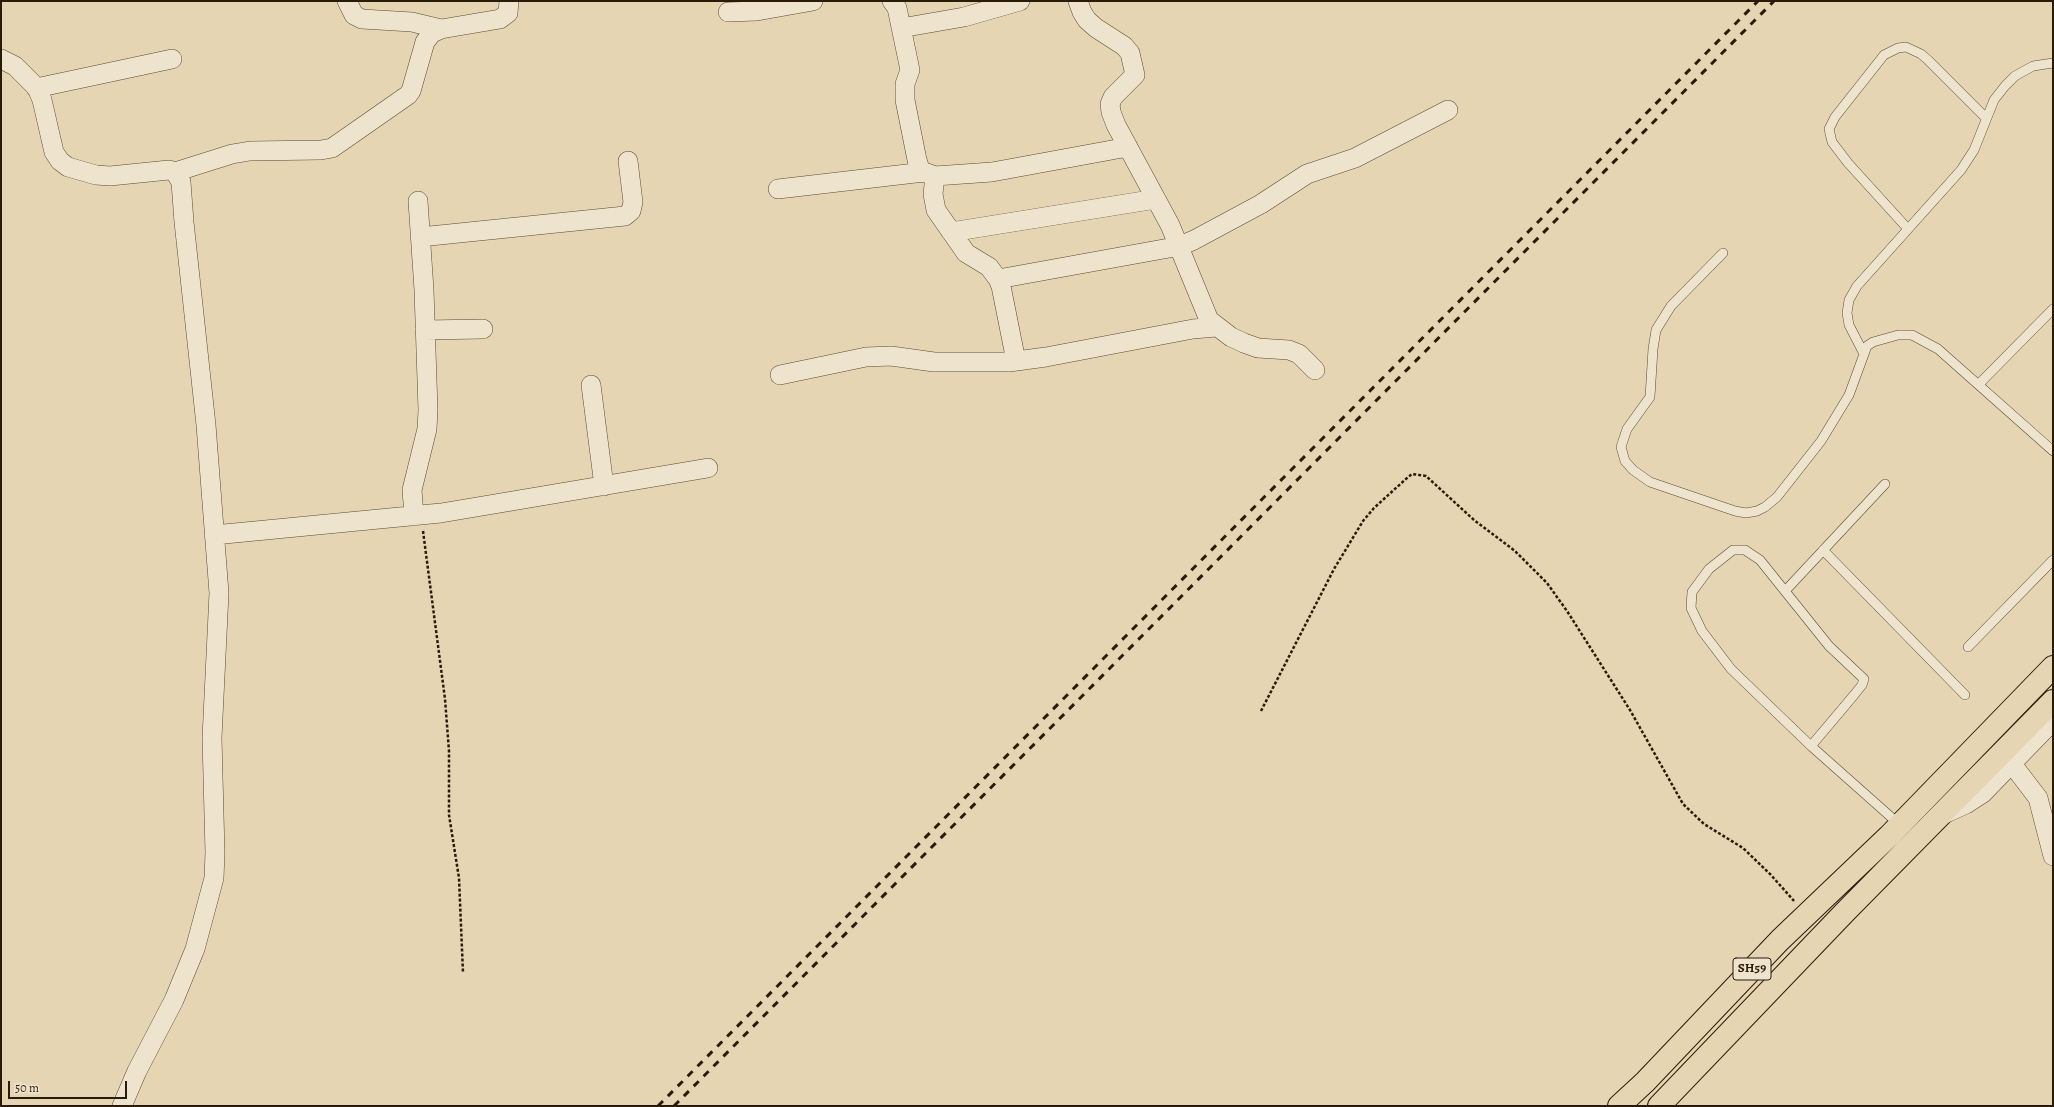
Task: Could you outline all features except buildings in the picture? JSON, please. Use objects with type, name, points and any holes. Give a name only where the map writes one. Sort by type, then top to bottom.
[{"type":"main road","name":"SH59","points":[[1619,1106],[1806,915],[1900,825],[2053,667]]},
{"type":"main road","name":"SH59","points":[[1659,1106],[1850,906],[2053,701]]},
{"type":"street","points":[[347,1],[354,15],[362,19],[412,22],[441,29],[500,20],[508,13],[509,1]]},
{"type":"street","points":[[728,12],[764,10],[814,1]]},
{"type":"street","points":[[892,1],[896,8],[910,70],[905,84],[905,100],[920,169],[929,174],[936,210],[951,232],[966,253],[989,267],[998,279],[1001,286],[1016,361]]},
{"type":"street","points":[[901,28],[958,10],[1020,1]]},
{"type":"street","points":[[1078,1],[1087,20],[1096,28],[1124,46],[1132,57],[1135,76],[1113,96],[1110,104],[1116,125],[1156,198],[1180,246],[1205,313],[1216,327],[1231,337],[1258,348],[1290,350],[1299,354],[1315,370]]},
{"type":"street","points":[[1,59],[15,66],[36,88],[42,100],[56,158],[68,167],[96,175],[110,176],[162,170],[175,172],[232,154],[250,151],[321,150],[340,144],[370,120],[408,95],[428,37],[441,29]]},
{"type":"street","points":[[36,88],[172,59]]},
{"type":"street","points":[[998,279],[1180,246],[1261,204],[1307,174],[1360,155],[1448,110]]},
{"type":"street","points":[[778,189],[929,174],[992,172],[1128,147]]},
{"type":"street","points":[[420,237],[625,216],[632,208],[628,161]]},
{"type":"street","points":[[122,1106],[137,1071],[174,1000],[195,948],[214,878],[215,853],[212,738],[218,593],[206,425],[181,182],[175,172]]},
{"type":"street","points":[[951,232],[1156,198]]},
{"type":"street","points":[[418,202],[425,330],[427,423],[412,490],[418,515]]},
{"type":"street","points":[[780,375],[866,357],[891,356],[948,363],[1016,361],[1046,357],[1186,330],[1216,327]]},
{"type":"street","points":[[425,330],[483,329]]},
{"type":"street","points":[[591,385],[604,486]]},
{"type":"street","points":[[214,535],[418,515],[708,468]]},
{"type":"street","points":[[1939,816],[1966,804],[1978,796],[2012,764],[2053,721]]},
{"type":"street","points":[[2012,764],[2038,798],[2053,856]]},
{"type":"lane","points":[[1908,228],[1848,163],[1832,142],[1829,129],[1835,116],[1884,55],[1898,48],[1906,47],[1921,54],[1928,60],[1986,118]]},
{"type":"lane","points":[[1863,352],[1850,326],[1846,313],[1849,300],[1857,286],[1961,170],[1974,150],[1994,100],[2015,76],[2033,66],[2053,63]]},
{"type":"lane","points":[[1722,253],[1671,306],[1656,330],[1653,349],[1650,397],[1627,429],[1621,447],[1625,461],[1633,470],[1650,482],[1678,493],[1734,511],[1746,513],[1757,511],[1777,496],[1821,441],[1849,395],[1863,352],[1873,342],[1898,335],[1912,335],[1938,349],[2053,451]]},
{"type":"lane","points":[[1979,384],[2053,309]]},
{"type":"lane","points":[[1786,590],[1885,484]]},
{"type":"lane","points":[[1811,746],[1864,680],[1829,646],[1786,590],[1760,560],[1752,552],[1739,549],[1726,555],[1699,581],[1692,592],[1691,608],[1702,631],[1731,669],[1811,746],[1900,825]]},
{"type":"lane","points":[[1823,550],[1965,695]]},
{"type":"lane","points":[[1968,647],[2053,560]]},
{"type":"path","points":[[1262,711],[1334,569],[1363,521],[1374,508],[1412,474],[1426,476],[1464,512],[1515,551],[1547,583],[1567,611],[1630,710],[1683,804],[1704,824],[1743,848],[1771,875],[1806,915]]},
{"type":"path","points":[[418,515],[445,699],[449,751],[449,815],[459,878],[463,973]]},
{"type":"railway","points":[[658,1106],[1758,1]]},
{"type":"railway","points":[[674,1106],[1774,1]]}]
